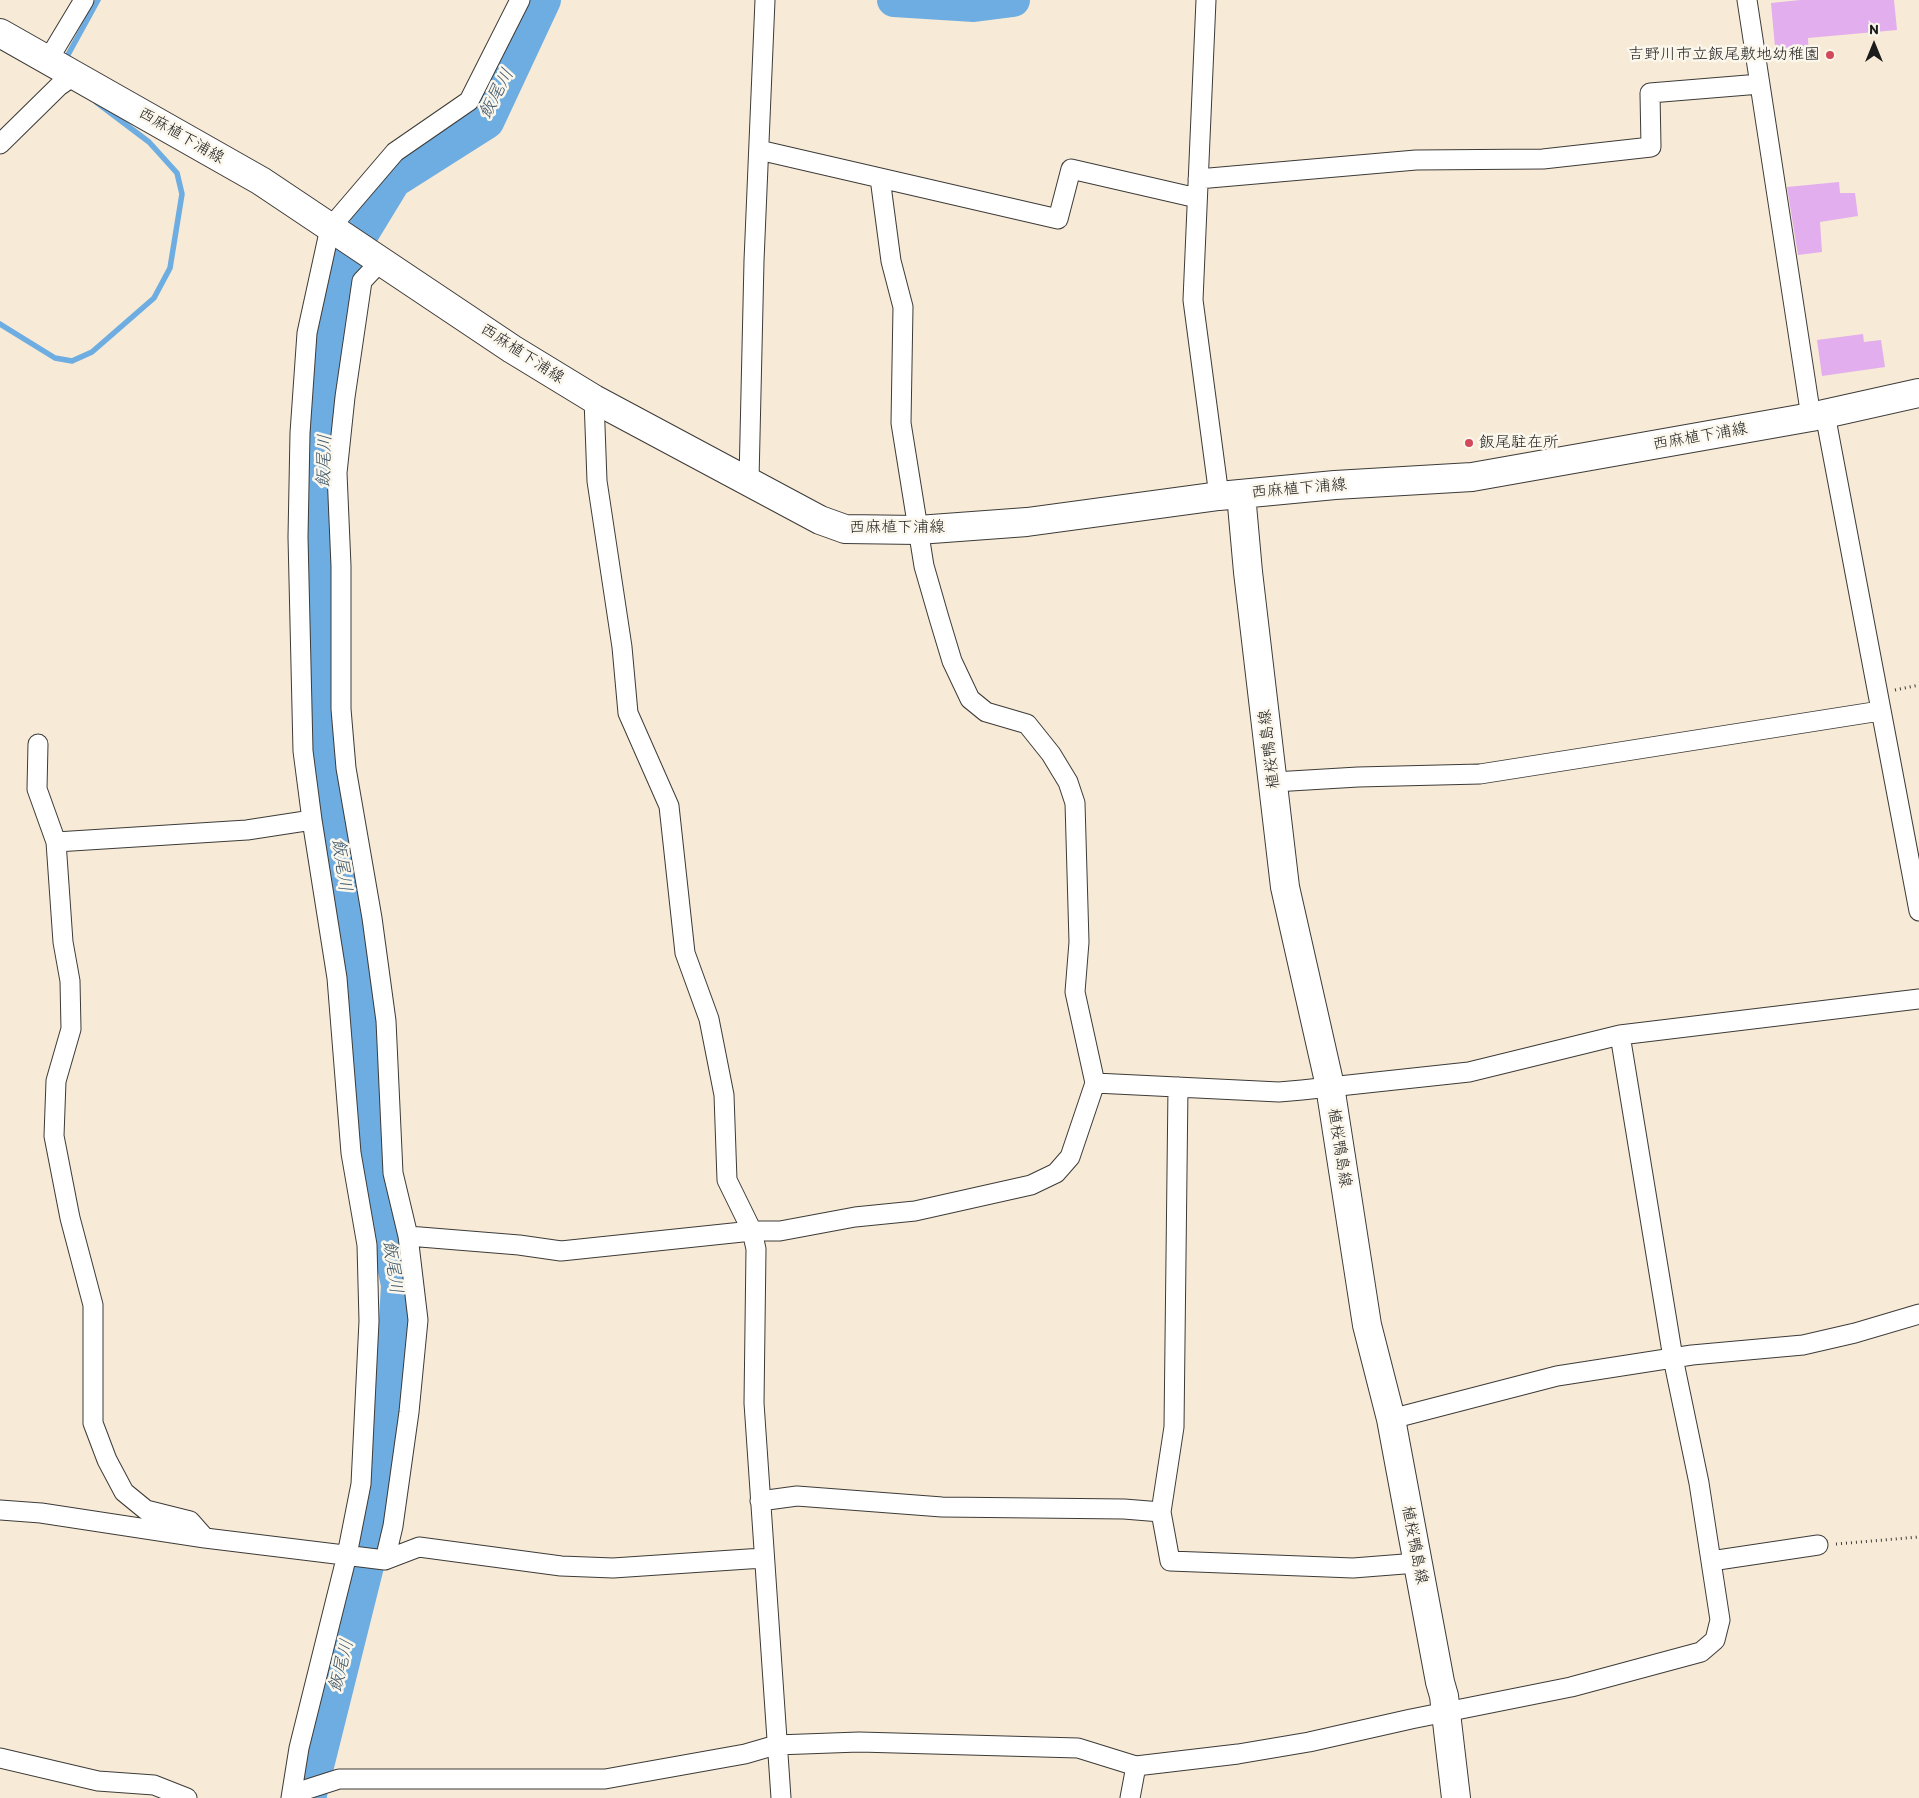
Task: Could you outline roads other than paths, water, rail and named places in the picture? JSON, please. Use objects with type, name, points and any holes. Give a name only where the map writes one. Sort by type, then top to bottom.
[{"type":"main road","name":"西麻植下浦線","points":[[0,33],[62,71],[261,181],[512,349],[594,399],[749,480],[820,520],[846,529],[918,530],[1027,522],[1230,495],[1335,485],[1472,477],[1818,416],[1919,393]]},
{"type":"main road","name":"植桜鴨島線","points":[[1230,495],[1249,582],[1285,887],[1330,1086],[1367,1325],[1391,1419],[1446,1712],[1456,1798]]},
{"type":"street","points":[[0,144],[62,71],[84,0]]},
{"type":"street","points":[[520,0],[469,101],[395,152],[335,231],[307,333],[300,433],[298,537],[303,751],[337,978],[351,1153],[366,1245],[369,1321],[361,1484],[347,1555],[299,1748],[292,1796],[339,1779],[606,1779],[745,1754],[776,1745],[859,1742],[1078,1748],[1136,1766],[1282,1746],[1572,1688],[1701,1652],[1715,1640],[1720,1620],[1699,1483],[1673,1358],[1620,1035]]},
{"type":"street","points":[[1206,0],[1193,300],[1230,495]]},
{"type":"street","points":[[1747,0],[1818,416],[1880,711],[1919,911]]},
{"type":"street","points":[[749,480],[754,261],[765,8]]},
{"type":"street","points":[[1198,178],[1416,160],[1543,158],[1652,147],[1650,93],[1760,84]]},
{"type":"street","points":[[759,150],[1058,219],[1071,169],[1197,198]]},
{"type":"street","points":[[408,1236],[560,1250],[752,1231],[780,1231],[855,1216],[915,1211],[1031,1185],[1056,1173],[1070,1157],[1095,1083],[1075,992],[1079,942],[1075,803],[1068,782],[1051,754],[1027,724],[986,712],[970,699],[952,661],[924,566],[901,423],[903,307],[891,261],[880,178]]},
{"type":"street","points":[[377,259],[362,281],[345,397],[337,472],[341,566],[340,709],[346,768],[372,918],[386,1022],[393,1173],[408,1236],[418,1320],[409,1412],[393,1526],[386,1560]]},
{"type":"street","points":[[594,399],[597,481],[622,647],[628,713],[669,806],[685,953],[709,1019],[724,1095],[727,1180],[752,1231],[756,1249],[754,1402],[780,1798]]},
{"type":"street","points":[[1274,782],[1358,777],[1480,774],[1880,711]]},
{"type":"street","points":[[38,744],[37,789],[56,842],[63,942],[70,981],[72,1029],[56,1081],[54,1136],[70,1218],[93,1305],[93,1423],[107,1460],[124,1492],[146,1510],[190,1521],[205,1538]]},
{"type":"street","points":[[56,842],[246,830],[312,820]]},
{"type":"street","points":[[1095,1083],[1279,1092],[1469,1072],[1620,1035],[1919,999]]},
{"type":"street","points":[[1178,1087],[1174,1426],[1161,1512],[1170,1561],[1353,1568],[1417,1563]]},
{"type":"street","points":[[1391,1419],[1558,1376],[1673,1358],[1803,1345],[1855,1333],[1919,1314]]},
{"type":"street","points":[[760,1501],[797,1496],[942,1507],[1124,1509],[1161,1512]]},
{"type":"street","points":[[0,1510],[41,1513],[205,1538],[386,1560],[420,1547],[561,1566],[613,1568],[763,1558]]},
{"type":"street","points":[[1711,1561],[1818,1545]]},
{"type":"street","points":[[0,1758],[98,1781],[154,1786],[187,1798]]},
{"type":"street","points":[[1130,1798],[1136,1766]]},
{"type":"waterway","points":[[64,62],[98,0]]},
{"type":"waterway","name":"飯尾川","points":[[309,1798],[375,1534],[393,1374],[398,1285],[378,1190],[364,1036],[327,760],[324,492],[330,333],[341,268],[394,181],[487,122],[544,0]]},
{"type":"waterway","name":"飯尾川","points":[[894,0],[974,5],[1013,0]]},
{"type":"waterway","points":[[0,324],[55,358],[72,361],[92,352],[154,298],[170,268],[182,194],[177,173],[149,142],[96,102]]},
{"type":"place","name":"吉野川市立飯尾敷地幼稚園","points":[[1830,55]]},
{"type":"place","name":"飯尾駐在所","points":[[1469,443]]}]
